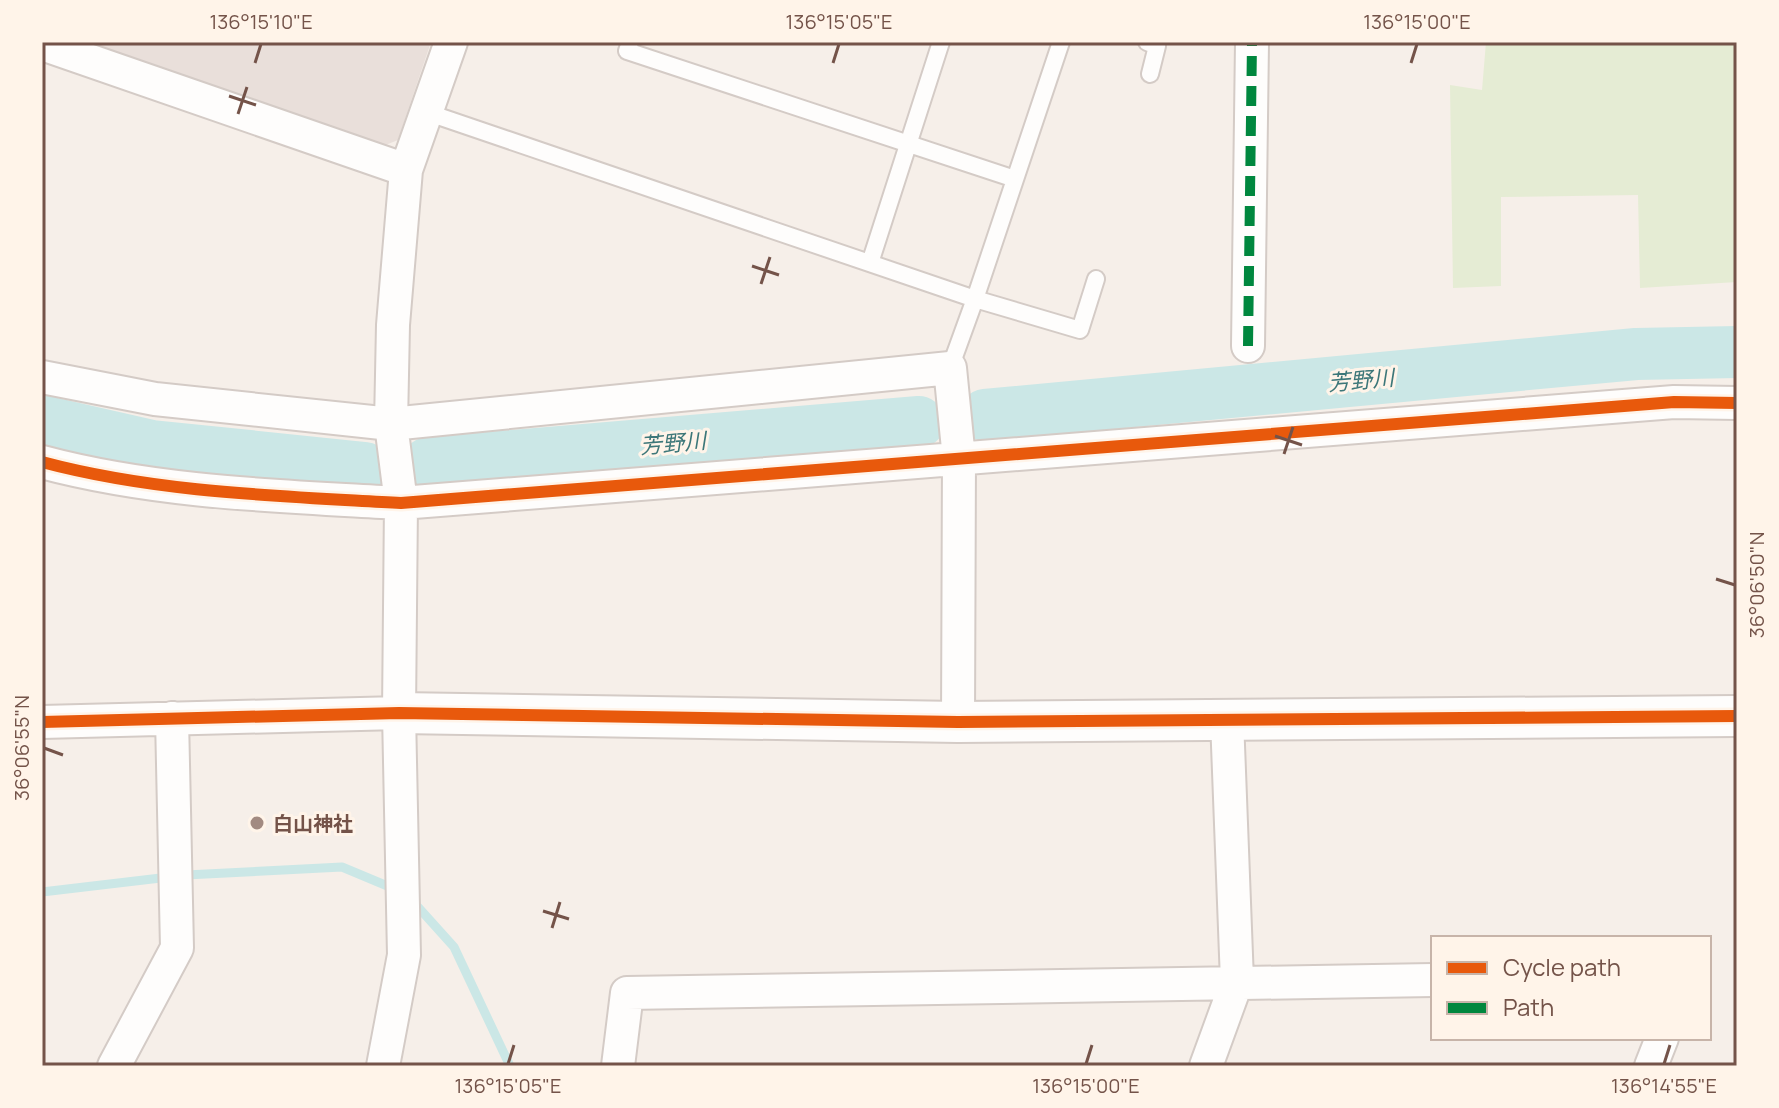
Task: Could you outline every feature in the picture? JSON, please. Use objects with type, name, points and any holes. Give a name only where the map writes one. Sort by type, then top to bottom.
[{"type":"street","points":[[383,1066],[404,955],[399,713],[401,503],[391,424],[393,325],[406,170],[451,42]]},
{"type":"street","points":[[1248,346],[1252,42]]},
{"type":"street","points":[[42,44],[406,170]]},
{"type":"street","points":[[42,377],[155,399],[391,424],[950,368],[959,459],[958,722]]},
{"type":"street","points":[[42,462],[87,474],[246,494],[401,503],[1674,402],[1737,403]]},
{"type":"street","points":[[42,722],[399,713],[958,722],[1737,716]]},
{"type":"street","points":[[114,1066],[177,948],[172,718]]},
{"type":"street","points":[[1206,1066],[1237,981],[1227,719]]},
{"type":"street","points":[[618,1066],[627,993],[1431,980]]},
{"type":"street","points":[[1651,1066],[1661,1040]]},
{"type":"lane","points":[[630,42],[627,51],[1015,179]]},
{"type":"lane","points":[[870,263],[941,42]]},
{"type":"lane","points":[[950,368],[1061,42]]},
{"type":"lane","points":[[1147,42],[1157,46],[1150,74]]},
{"type":"lane","points":[[426,112],[975,299],[1080,330],[1096,279]]},
{"type":"shaded area","points":[[80,42],[431,42],[398,140],[383,146]]},
{"type":"green space","points":[[1486,42],[1737,42],[1737,282],[1640,288],[1638,195],[1501,197],[1501,286],[1453,288],[1450,85],[1482,90]]},
{"type":"waterway","name":"芳野川","points":[[985,415],[1636,354],[1737,352]]},
{"type":"waterway","name":"芳野川","points":[[42,421],[152,446],[365,468]]},
{"type":"waterway","name":"芳野川","points":[[428,463],[919,422]]},
{"type":"waterway","points":[[42,892],[186,875],[342,867],[397,890]]},
{"type":"waterway","points":[[409,897],[454,947],[510,1066]]},
{"type":"marked path","points":[[1248,346],[1252,42]]},
{"type":"cycle path","points":[[42,462],[175,487],[401,503],[1674,402],[1737,403]]},
{"type":"cycle path","points":[[42,722],[399,713],[958,722],[1737,716]]},
{"type":"place","name":"白山神社","points":[[257,823]]}]
